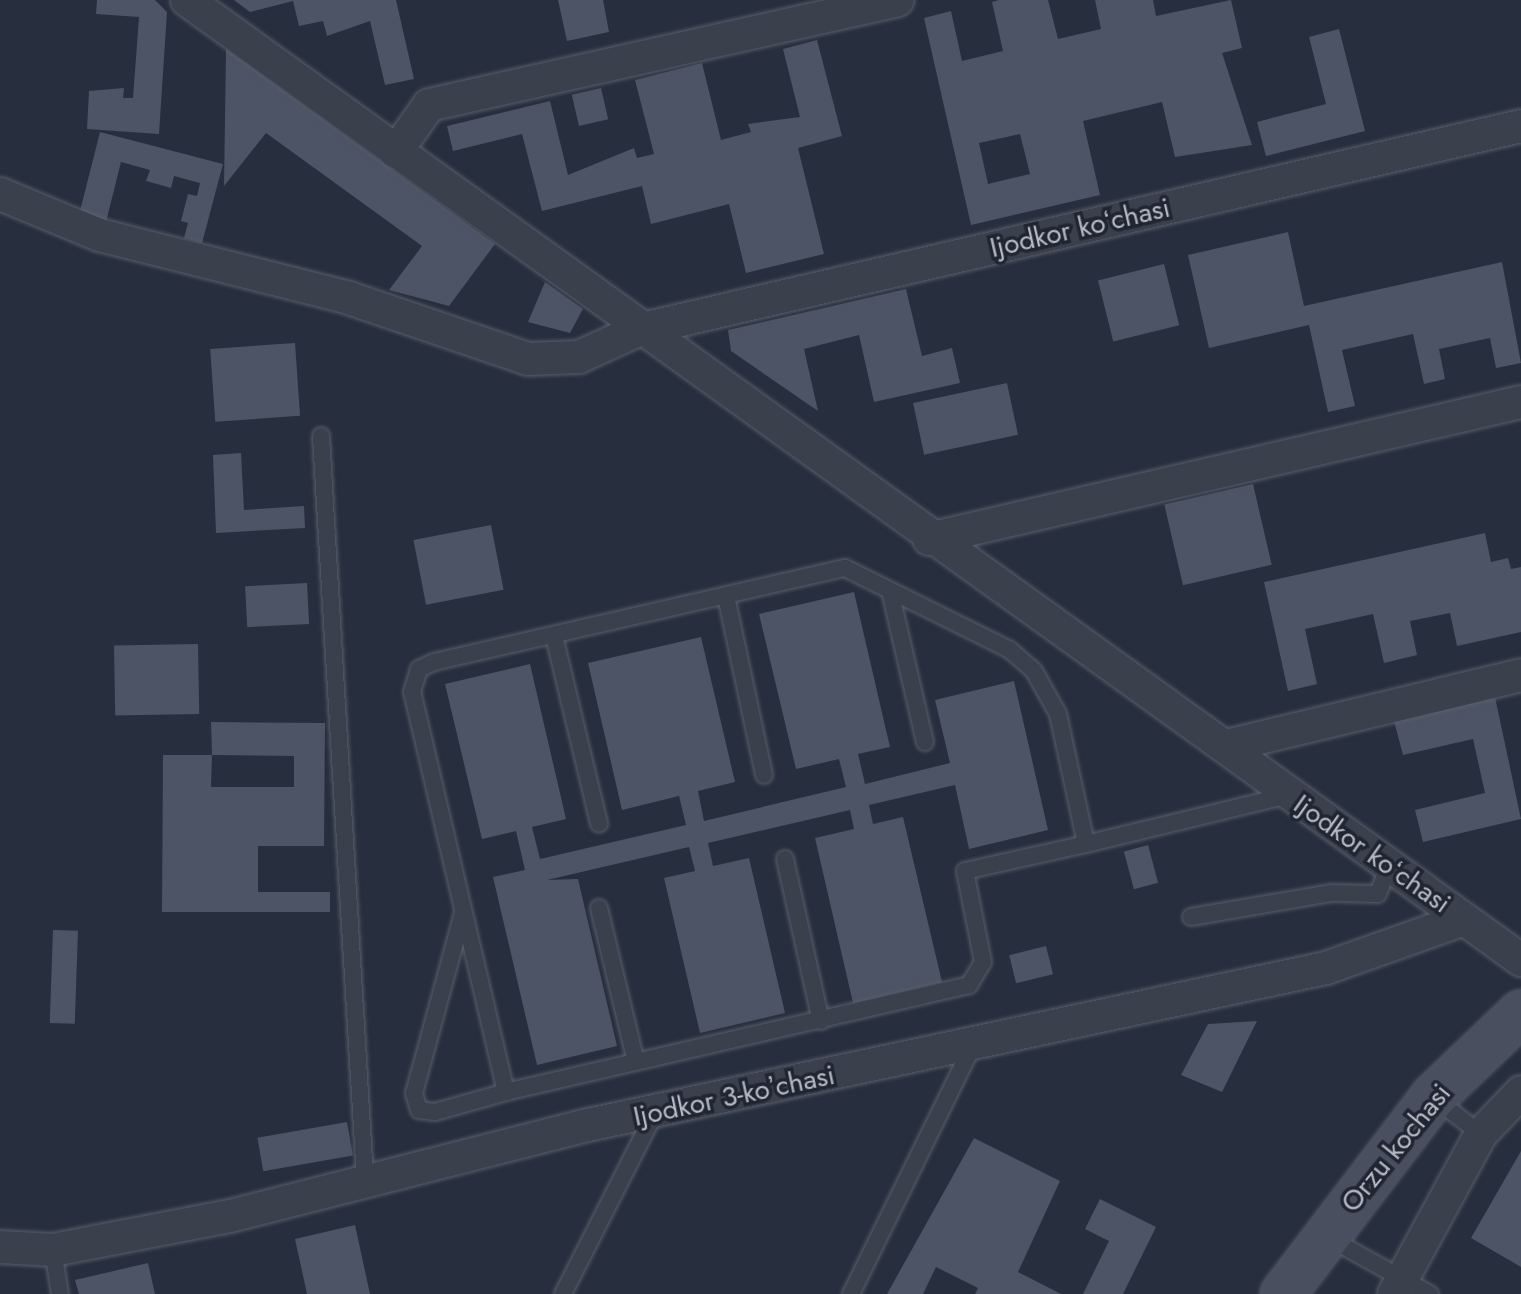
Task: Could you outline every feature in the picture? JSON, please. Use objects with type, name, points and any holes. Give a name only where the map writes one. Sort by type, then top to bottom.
[{"type":"main road","name":"Orzu kochasi","points":[[1283,1294],[1433,1097],[1521,1013]]},
{"type":"street","name":"Ijodkor koʻchasi","points":[[187,0],[638,330],[929,539],[1226,746],[1289,795],[1521,960]]},
{"type":"street","points":[[396,152],[429,105],[897,0]]},
{"type":"street","name":"Ijodkor koʻchasi","points":[[638,330],[1521,126]]},
{"type":"street","points":[[0,194],[99,235],[349,298],[528,359],[579,357],[638,330]]},
{"type":"street","points":[[929,539],[1521,402]]},
{"type":"street","points":[[1226,746],[1521,675]]},
{"type":"street","name":"Ijodkor 3-koʼchasi","points":[[0,1247],[53,1250],[230,1216],[365,1178],[1326,968],[1464,919]]},
{"type":"street","points":[[1409,1289],[1481,1134],[1521,1092]]},
{"type":"lane","points":[[321,436],[365,1178]]},
{"type":"lane","points":[[506,1092],[412,692],[419,669],[845,568],[891,595],[1010,650],[1034,671],[1058,714],[1086,844]]},
{"type":"lane","points":[[891,595],[925,742]]},
{"type":"lane","points":[[726,596],[764,775]]},
{"type":"lane","points":[[554,636],[599,824]]},
{"type":"lane","points":[[463,912],[414,1093],[419,1110],[435,1112],[506,1092],[969,985],[983,962],[965,871],[1289,795]]},
{"type":"lane","points":[[785,859],[821,1021]]},
{"type":"lane","points":[[1191,917],[1332,893],[1378,894],[1389,866]]},
{"type":"lane","points":[[599,908],[636,1062]]},
{"type":"lane","points":[[851,1294],[974,1043]]},
{"type":"lane","points":[[1433,1097],[1481,1134]]},
{"type":"lane","points":[[563,1294],[654,1115]]},
{"type":"lane","points":[[1326,1236],[1409,1289]]},
{"type":"lane","points":[[53,1250],[60,1294]]},
{"type":"building","points":[[97,0],[155,0],[167,12],[159,134],[87,129],[89,91],[124,88],[123,98],[133,98],[139,17],[96,14]]},
{"type":"building","points":[[234,0],[396,0],[414,79],[385,85],[370,21],[327,36],[323,21],[299,26],[293,1],[250,12]]},
{"type":"building","points":[[558,0],[603,0],[609,32],[567,41]]},
{"type":"building","points":[[1048,0],[1058,39],[1101,29],[1095,0],[1153,0],[1156,16],[1231,0],[1242,48],[1222,53],[1252,145],[1175,157],[1162,102],[1083,121],[1100,195],[971,225],[924,18],[951,11],[962,61],[1003,51],[992,2]],"holes":[[[1020,134],[1030,174],[988,184],[979,143]]]},
{"type":"building","points":[[1339,29],[1365,131],[1266,156],[1257,122],[1326,104],[1309,37]]},
{"type":"building","points":[[817,40],[842,136],[798,148],[824,254],[746,273],[729,204],[651,224],[642,186],[542,211],[522,134],[453,151],[447,126],[550,101],[568,175],[634,148],[637,158],[654,154],[635,80],[702,63],[721,140],[751,132],[748,124],[800,117],[783,49]]},
{"type":"building","points":[[226,49],[495,244],[449,306],[389,290],[422,246],[266,133],[224,186]]},
{"type":"building","points":[[601,88],[608,119],[579,126],[572,95]]},
{"type":"building","points":[[100,132],[223,164],[202,243],[184,238],[188,223],[181,221],[188,194],[197,196],[200,183],[174,176],[171,188],[146,181],[150,170],[121,162],[106,222],[79,215]]},
{"type":"building","points":[[1288,232],[1304,306],[1502,262],[1521,363],[1496,368],[1490,338],[1439,349],[1445,379],[1424,384],[1413,334],[1342,350],[1355,406],[1328,412],[1309,325],[1209,348],[1188,255]]},
{"type":"building","points":[[1164,264],[1179,325],[1113,342],[1098,280]]},
{"type":"building","points":[[545,282],[583,309],[570,333],[528,322]]},
{"type":"building","points":[[906,289],[922,356],[952,348],[960,383],[874,402],[859,335],[804,349],[818,411],[731,351],[728,330]]},
{"type":"building","points":[[295,343],[300,416],[215,422],[210,349]]},
{"type":"building","points":[[1007,383],[1018,435],[924,455],[913,403]]},
{"type":"building","points":[[241,453],[244,510],[304,506],[305,528],[216,533],[213,455]]},
{"type":"building","points":[[1253,484],[1272,565],[1183,585],[1164,504]]},
{"type":"building","points":[[491,525],[504,590],[426,605],[413,540]]},
{"type":"building","points":[[1485,533],[1491,562],[1508,558],[1511,569],[1521,567],[1521,632],[1457,646],[1450,613],[1410,621],[1417,655],[1384,663],[1373,614],[1305,629],[1317,684],[1288,691],[1264,582]]},
{"type":"building","points":[[307,583],[309,624],[247,627],[245,586]]},
{"type":"building","points":[[854,592],[890,747],[858,754],[865,784],[950,763],[935,700],[1014,681],[1048,830],[969,849],[955,785],[869,805],[873,824],[903,817],[942,982],[853,1003],[815,838],[854,829],[850,810],[708,843],[713,866],[749,858],[785,1013],[700,1033],[664,878],[695,871],[689,847],[547,880],[578,879],[617,1046],[537,1065],[493,877],[525,870],[516,831],[482,839],[445,684],[530,664],[566,819],[532,827],[540,859],[686,825],[679,796],[622,810],[588,663],[701,637],[735,782],[698,791],[704,821],[846,787],[839,759],[796,769],[759,614]]},
{"type":"building","points":[[198,644],[199,714],[115,715],[114,645]]},
{"type":"building","points":[[1495,697],[1521,819],[1423,842],[1415,810],[1485,793],[1473,739],[1403,755],[1394,721]]},
{"type":"building","points":[[211,722],[325,723],[324,846],[258,846],[258,892],[330,892],[330,912],[162,912],[163,755],[212,755]],"holes":[[[212,755],[294,756],[294,787],[211,787]]]},
{"type":"building","points":[[1148,845],[1158,883],[1134,889],[1124,851]]},
{"type":"building","points":[[53,930],[78,931],[75,1024],[50,1023]]},
{"type":"building","points":[[1046,946],[1053,974],[1016,983],[1009,955]]},
{"type":"building","points":[[1257,1021],[1222,1092],[1181,1075],[1208,1024]]},
{"type":"building","points":[[347,1122],[353,1155],[263,1171],[257,1138]]},
{"type":"building","points":[[974,1138],[1060,1181],[1018,1272],[1061,1294],[975,1294],[978,1288],[936,1267],[923,1294],[887,1294]]},
{"type":"building","points":[[1521,1151],[1521,1267],[1471,1238]]},
{"type":"building","points":[[1100,1199],[1156,1227],[1123,1294],[1083,1294],[1109,1241],[1085,1229]]},
{"type":"building","points":[[355,1225],[370,1294],[307,1294],[295,1239]]},
{"type":"building","points":[[148,1263],[155,1294],[79,1294],[75,1280]]}]
